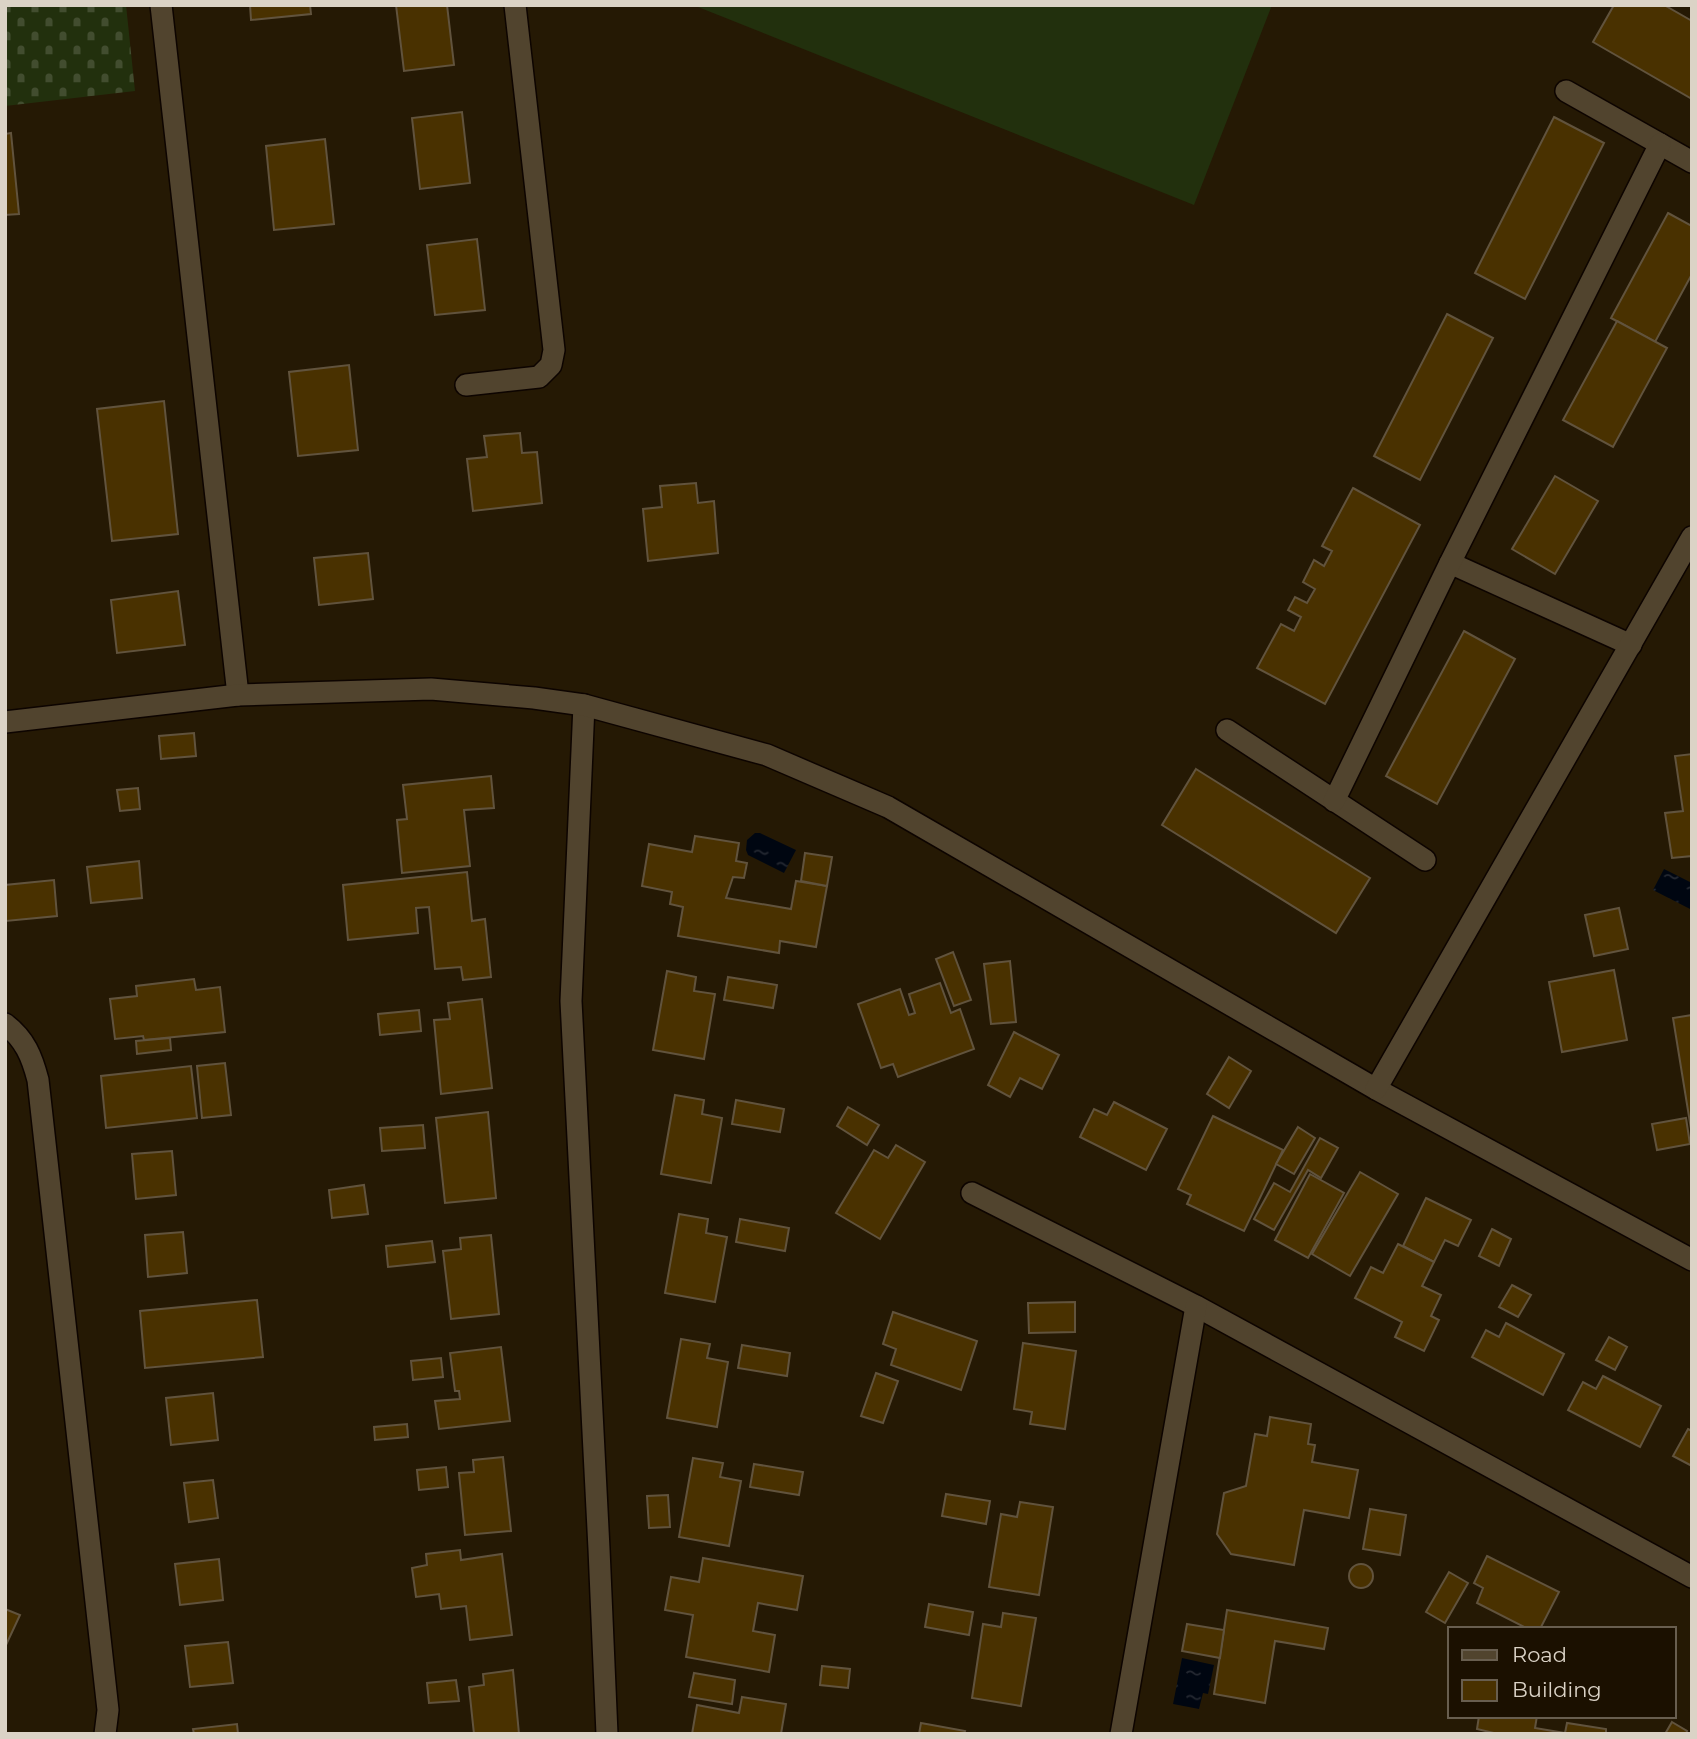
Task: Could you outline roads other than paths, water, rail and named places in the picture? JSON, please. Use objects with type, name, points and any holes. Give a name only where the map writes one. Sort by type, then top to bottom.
[{"type":"street","points":[[161,5],[238,695]]},
{"type":"street","points":[[466,385],[539,377],[551,365],[554,350],[515,5]]},
{"type":"street","points":[[1566,91],[1692,162]]},
{"type":"street","points":[[1334,801],[1660,144]]},
{"type":"street","points":[[1376,1089],[1692,537]]},
{"type":"street","points":[[1450,563],[1631,645]]},
{"type":"street","points":[[5,722],[238,695],[431,689],[584,705],[767,755],[888,807],[1376,1089],[1692,1260]]},
{"type":"street","points":[[584,705],[571,1001],[607,1734]]},
{"type":"street","points":[[1227,730],[1425,860]]},
{"type":"street","points":[[5,1024],[18,1033],[31,1054],[38,1080],[108,1710],[105,1734]]},
{"type":"street","points":[[972,1193],[1196,1306],[1692,1577]]},
{"type":"street","points":[[1121,1734],[1196,1306]]},
{"type":"water","points":[[755,833],[796,850],[784,873],[748,855],[747,840]]},
{"type":"water","points":[[1664,869],[1692,883],[1692,910],[1653,890]]},
{"type":"water","points":[[1182,1658],[1214,1665],[1208,1694],[1203,1693],[1199,1709],[1173,1704]]}]
